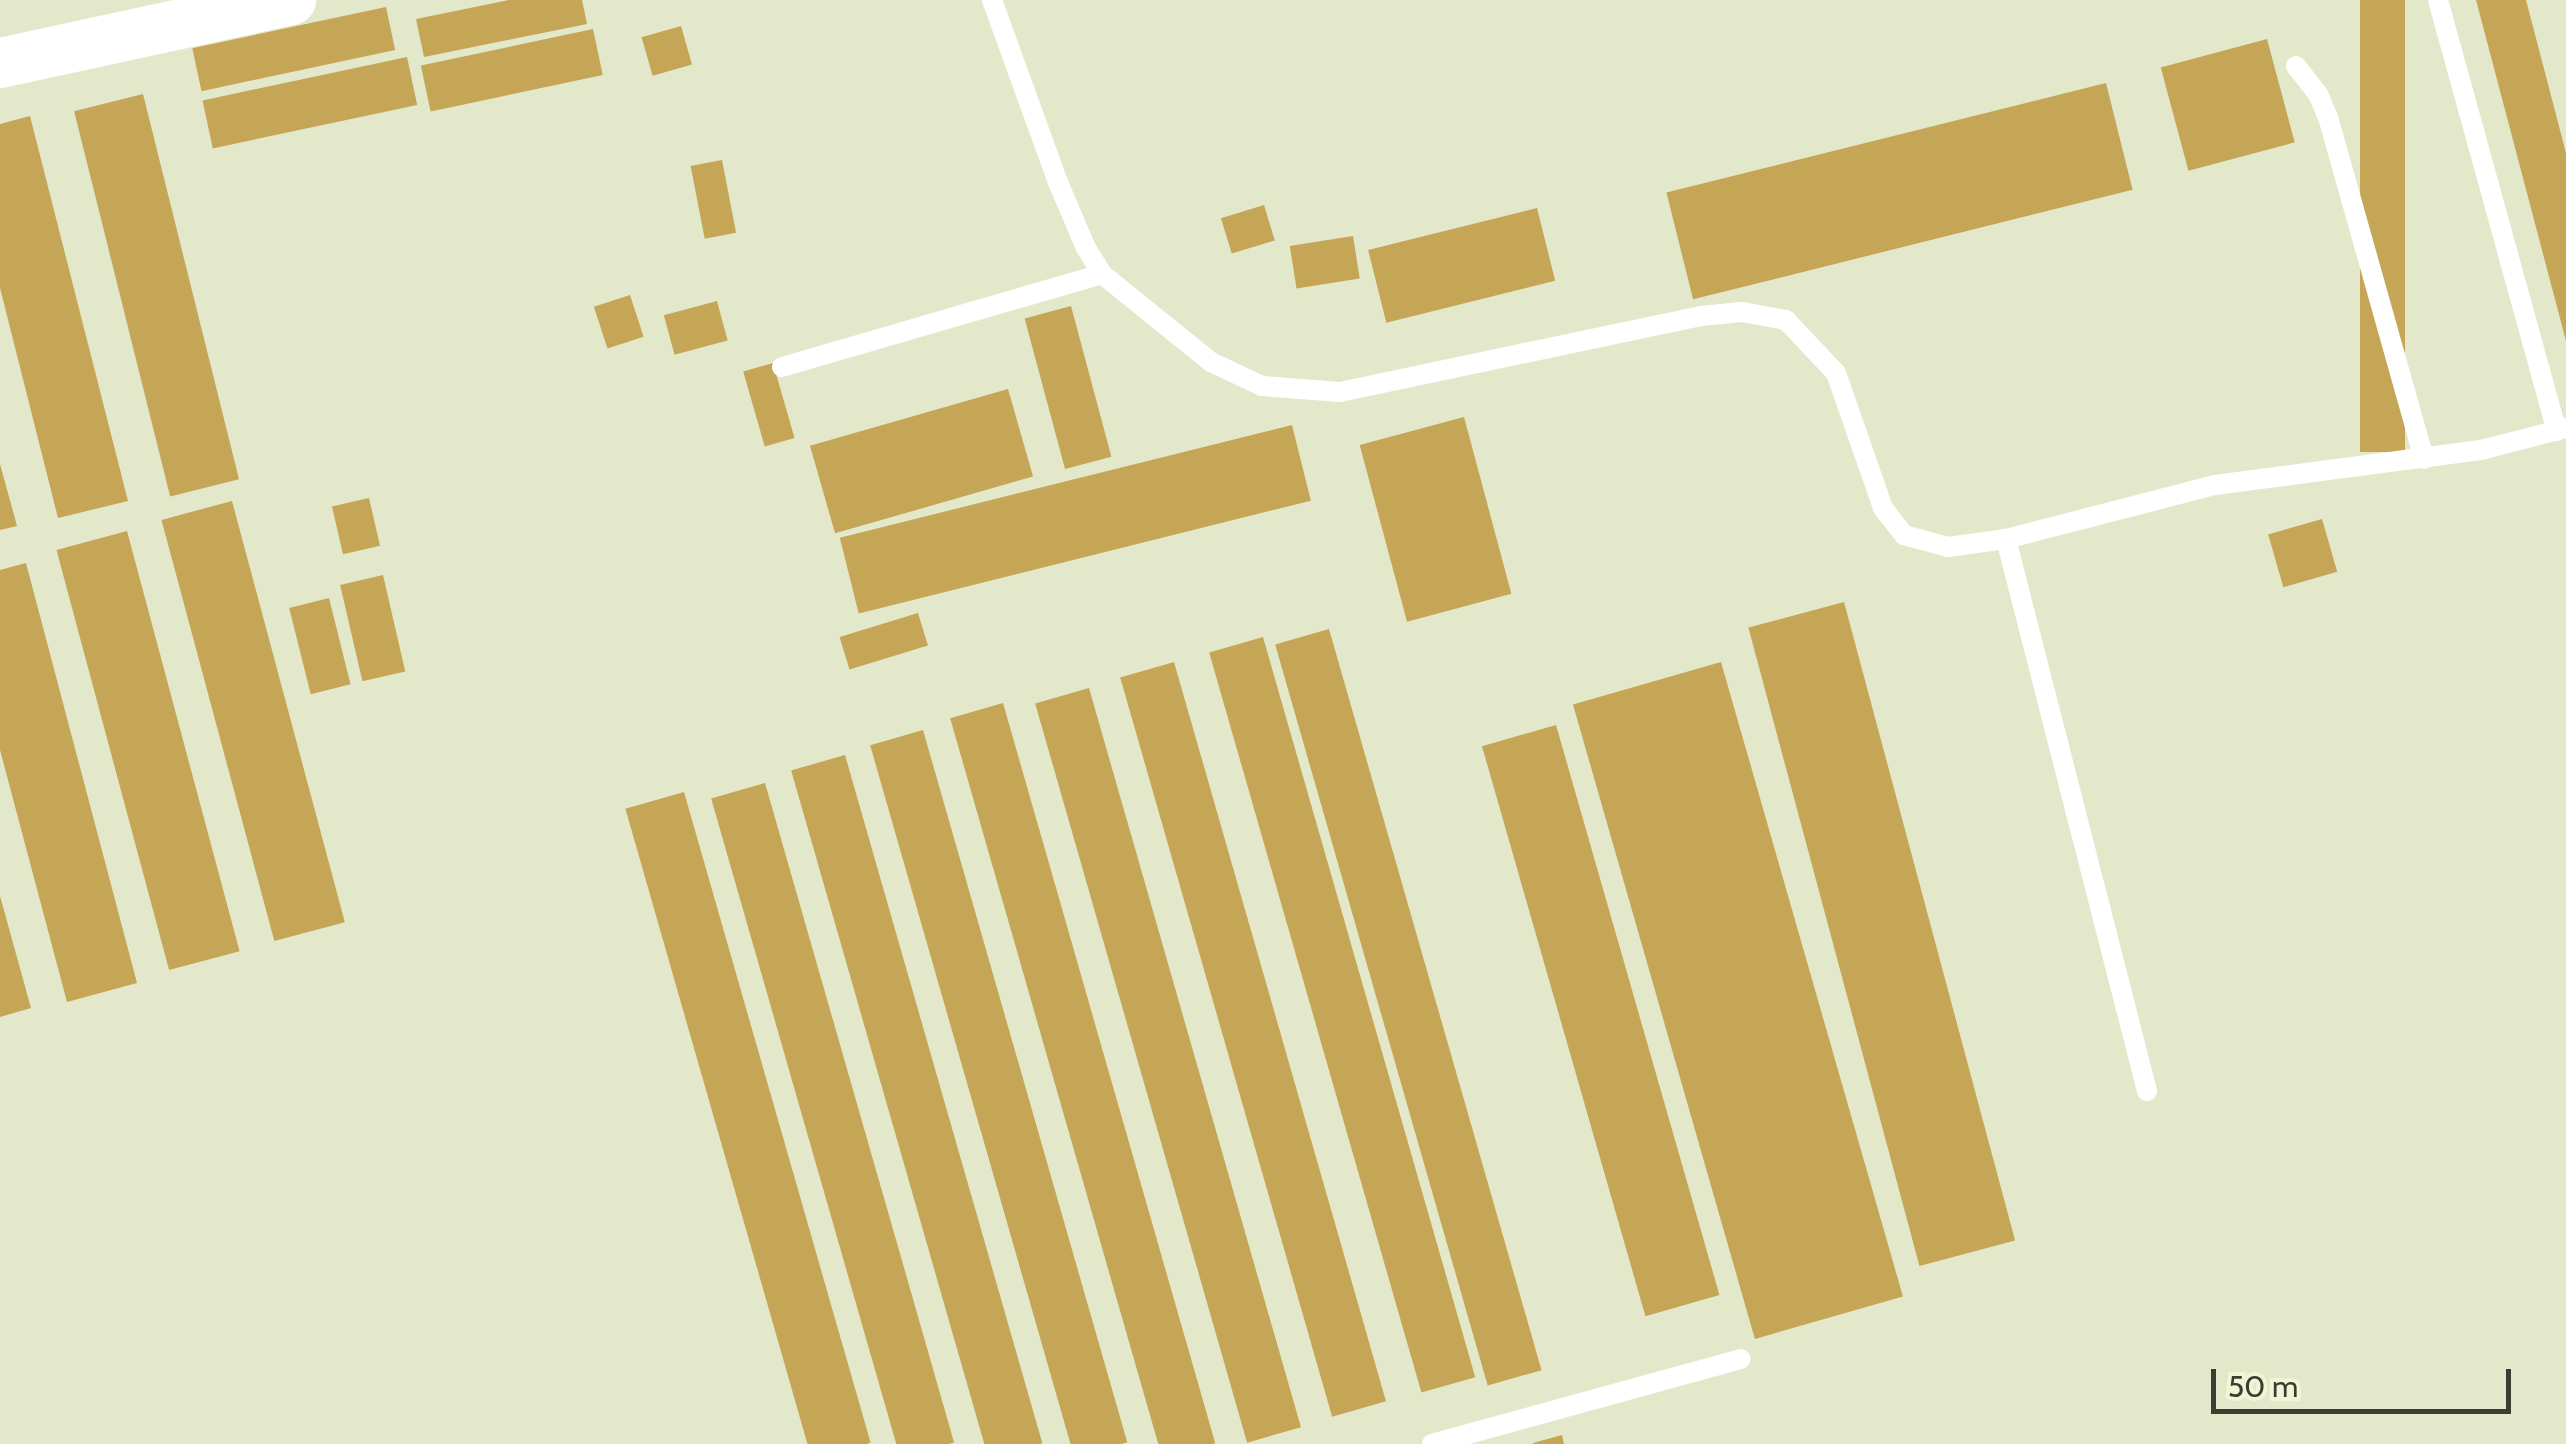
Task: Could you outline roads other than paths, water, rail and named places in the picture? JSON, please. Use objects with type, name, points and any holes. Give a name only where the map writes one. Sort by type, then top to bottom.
[{"type":"street","points":[[0,63],[291,0]]},
{"type":"lane","points":[[992,0],[1086,248],[1102,274],[1211,362],[1262,386],[1340,392],[1701,316],[1742,312],[1786,320],[1836,373],[1883,508],[1904,535],[1948,548],[2006,539],[2216,485],[2424,459],[2562,429],[2438,0]]},
{"type":"lane","points":[[2296,66],[2318,94],[2328,117],[2424,459]]},
{"type":"lane","points":[[782,367],[1102,274]]},
{"type":"lane","points":[[2006,539],[2147,1091]]},
{"type":"lane","points":[[1432,1444],[1740,1359]]}]
